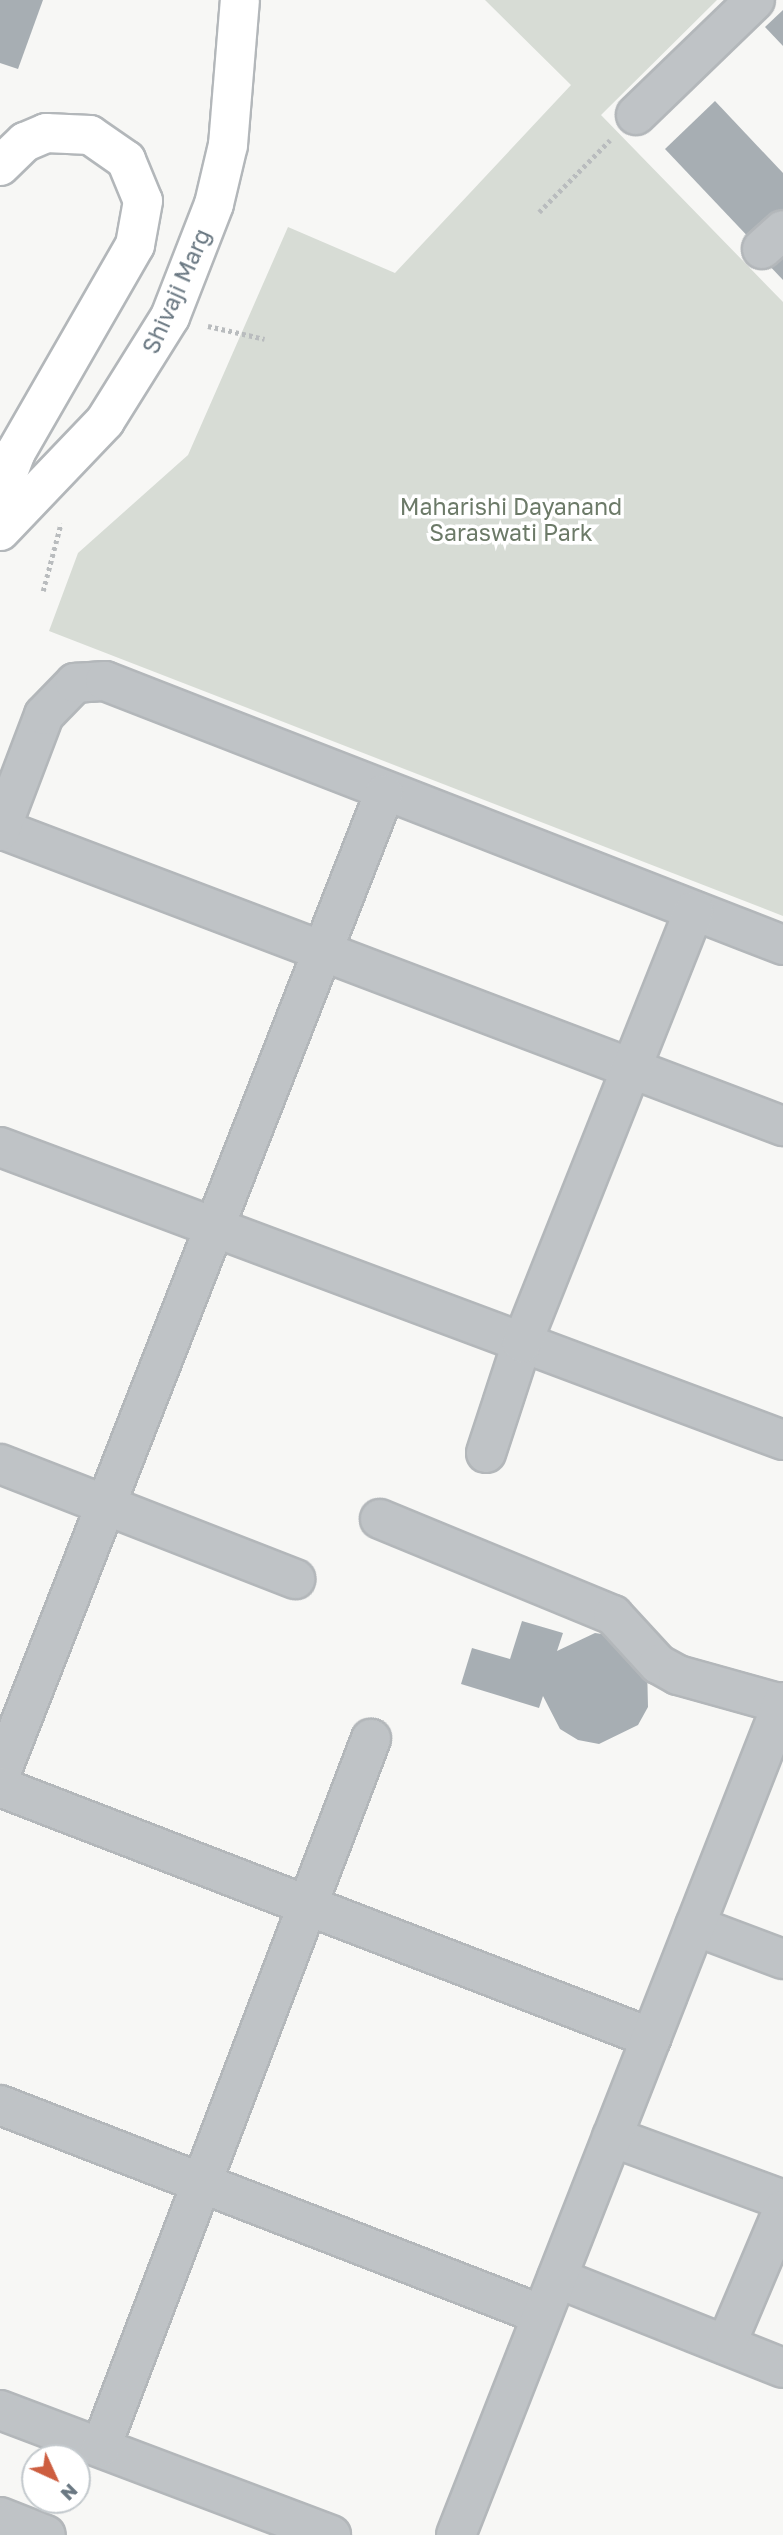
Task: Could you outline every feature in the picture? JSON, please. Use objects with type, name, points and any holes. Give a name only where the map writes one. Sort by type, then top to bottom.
[{"type":"main road","name":"Shivaji Marg","points":[[0,531],[105,421],[170,317],[210,215],[228,145],[240,0]]},
{"type":"main road","points":[[0,166],[25,142],[46,133],[90,135],[126,160],[143,201],[135,245],[16,452],[0,494]]},
{"type":"street","points":[[636,115],[755,0]]},
{"type":"street","points":[[783,945],[384,794],[105,681],[75,683],[44,715],[0,830],[783,1126]]},
{"type":"street","points":[[0,1775],[384,794]]},
{"type":"street","points":[[486,1453],[522,1343],[694,911]]},
{"type":"street","points":[[0,1147],[783,1440]]},
{"type":"street","points":[[0,1464],[295,1580]]},
{"type":"street","points":[[380,1519],[613,1615],[658,1664],[678,1675],[783,1703],[773,1753],[695,1926],[456,2535]]},
{"type":"street","points":[[101,2447],[201,2179],[309,1906],[371,1740]]},
{"type":"street","points":[[0,1787],[651,2038]]},
{"type":"street","points":[[695,1926],[783,1959]]},
{"type":"street","points":[[0,2105],[201,2179],[542,2315]]},
{"type":"street","points":[[612,2137],[783,2200]]},
{"type":"street","points":[[726,2345],[783,2210]]},
{"type":"street","points":[[557,2278],[783,2368]]},
{"type":"street","points":[[0,2410],[331,2535]]},
{"type":"street","points":[[0,2517],[46,2535]]},
{"type":"path","points":[[539,212],[636,115]]},
{"type":"path","points":[[170,317],[265,339]]},
{"type":"path","points":[[43,591],[64,524]]},
{"type":"green space","name":"Maharishi Dayanand Saraswati Park","points":[[485,0],[717,0],[601,115],[783,302],[783,916],[49,631],[78,553],[188,455],[288,227],[395,273],[571,85]]},
{"type":"building","points":[[0,0],[43,0],[18,69],[0,63]]},
{"type":"building","points":[[783,10],[783,46],[765,27]]},
{"type":"building","points":[[715,101],[783,173],[783,217],[755,244],[665,149]]},
{"type":"building","points":[[783,243],[783,280],[765,261]]},
{"type":"building","points":[[522,1621],[563,1633],[557,1651],[595,1633],[616,1636],[647,1665],[648,1707],[638,1725],[599,1744],[578,1740],[560,1729],[543,1696],[539,1708],[461,1684],[472,1648],[510,1659]]}]
